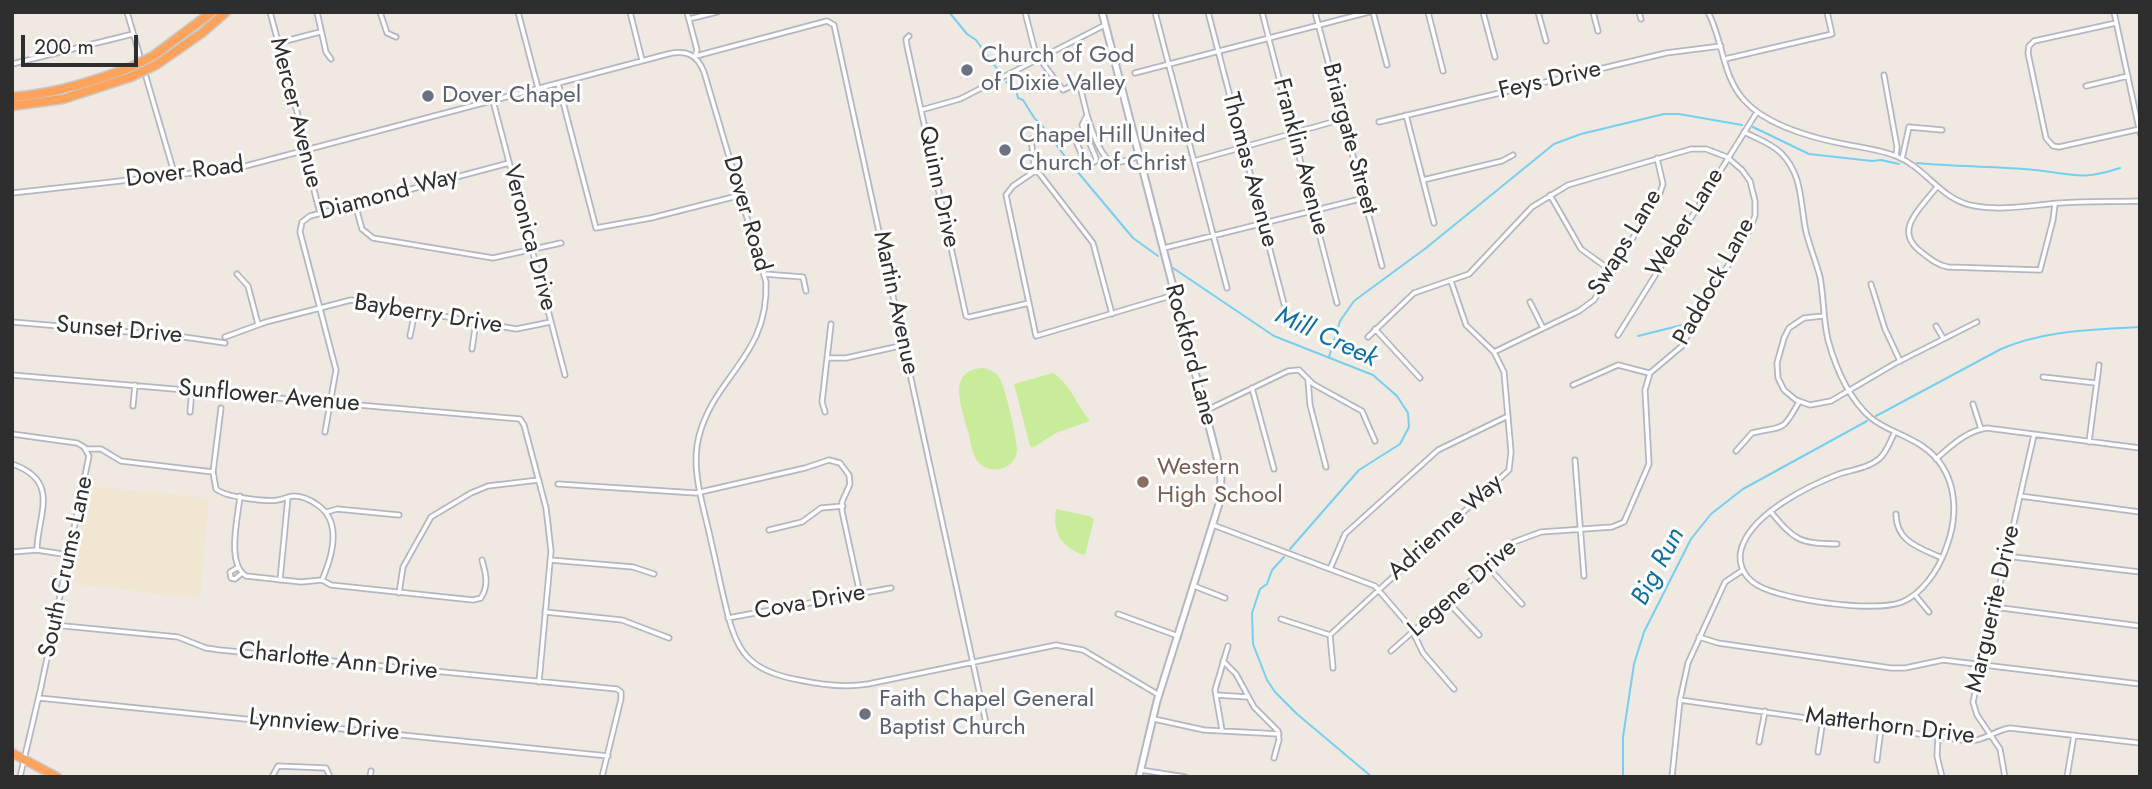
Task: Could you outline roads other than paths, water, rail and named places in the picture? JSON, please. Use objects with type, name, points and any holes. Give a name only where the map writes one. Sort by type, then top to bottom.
[{"type":"highway","points":[[155,61],[212,12]]},
{"type":"highway","points":[[12,106],[63,99],[130,73],[202,33],[226,12]]},
{"type":"highway","points":[[12,97],[44,93],[130,73]]},
{"type":"highway","points":[[12,753],[57,777]]},
{"type":"main road","name":"Rockford Lane","points":[[1102,12],[1205,411],[1220,479],[1219,504],[1159,695],[1140,773]]},
{"type":"street","points":[[128,12],[175,176]]},
{"type":"street","name":"Mercer Avenue","points":[[270,12],[304,138],[304,152],[320,213]]},
{"type":"street","points":[[317,12],[320,32],[331,59]]},
{"type":"street","points":[[380,12],[387,33],[396,37]]},
{"type":"street","points":[[518,12],[538,88]]},
{"type":"street","points":[[630,12],[642,61]]},
{"type":"street","points":[[687,12],[697,50],[696,56]]},
{"type":"street","points":[[689,19],[717,12]]},
{"type":"street","points":[[1025,12],[1038,58],[1063,90],[1077,83],[1092,130],[1108,160],[1114,163],[1138,157]]},
{"type":"street","points":[[1155,12],[1227,288]]},
{"type":"street","name":"Thomas Avenue","points":[[1208,12],[1290,327]]},
{"type":"street","name":"Franklin Avenue","points":[[1262,12],[1337,303]]},
{"type":"street","name":"Briargate Street","points":[[1315,12],[1382,266]]},
{"type":"street","points":[[1135,74],[1371,12],[1387,65]]},
{"type":"street","points":[[1429,12],[1443,71]]},
{"type":"street","points":[[1483,12],[1495,57]]},
{"type":"street","points":[[1538,12],[1546,41]]},
{"type":"street","points":[[1593,12],[1598,31]]},
{"type":"street","points":[[1639,12],[1641,19]]},
{"type":"street","points":[[1708,12],[1735,89],[1756,112],[1774,121],[1821,139],[1896,156],[1958,201],[1980,207],[2140,201]]},
{"type":"street","points":[[1725,59],[1832,34],[1827,12]]},
{"type":"street","points":[[2114,12],[2139,130],[2053,146],[2046,138],[2032,76],[2028,50],[2032,42],[2116,23]]},
{"type":"street","name":"Martin Avenue","points":[[696,56],[827,20],[834,23],[986,723]]},
{"type":"street","name":"Quinn Drive","points":[[1030,303],[965,316],[921,110],[960,99],[1105,25]]},
{"type":"street","points":[[278,43],[320,32]]},
{"type":"street","points":[[12,64],[134,34]]},
{"type":"street","points":[[909,36],[906,37],[907,46],[921,110]]},
{"type":"street","name":"Feys Drive","points":[[1379,122],[1666,53],[1721,46]]},
{"type":"street","name":"Dover Road","points":[[12,193],[239,168],[675,52],[696,56],[704,72],[741,195],[764,274],[766,296],[759,333],[707,414],[699,438],[696,461],[700,492],[728,618],[736,642],[743,653],[756,665],[775,676],[841,686],[860,685],[1048,645],[1074,647],[1092,654],[1159,695]]},
{"type":"street","points":[[1884,75],[1897,147],[1896,156]]},
{"type":"street","points":[[2086,86],[2128,76]]},
{"type":"street","points":[[558,83],[596,228],[651,218],[741,195]]},
{"type":"street","name":"Veronica Drive","points":[[493,101],[565,375]]},
{"type":"street","name":"Weber Lane","points":[[1618,335],[1756,112]]},
{"type":"street","points":[[1085,131],[1075,139],[1086,162],[1090,164],[1096,161],[1096,158],[1085,131],[1082,125],[1087,115]]},
{"type":"street","points":[[1406,115],[1434,223]]},
{"type":"street","points":[[1194,161],[1343,119]]},
{"type":"street","points":[[1902,159],[1909,127],[1942,130]]},
{"type":"street","points":[[1744,132],[1776,148],[1794,172],[1803,200],[1806,230],[1820,279],[1823,316],[1832,352],[1848,391],[1873,419],[1923,446],[1950,481],[1955,504],[1954,520],[1942,558],[1927,583],[1902,602],[1884,606],[1856,606],[1813,601],[1754,584],[1743,570],[1740,559],[1744,541],[1771,512],[1814,485],[1873,463],[1886,450],[1895,432]]},
{"type":"street","points":[[1031,139],[1035,171],[1093,243],[1112,314]]},
{"type":"street","points":[[1368,337],[1415,293],[1469,274],[1528,211],[1550,195],[1586,178],[1700,149],[1714,151],[1727,158]]},
{"type":"street","points":[[1423,180],[1513,155]]},
{"type":"street","name":"Swaps Lane","points":[[1494,352],[1590,304],[1613,272],[1662,191],[1657,158]]},
{"type":"street","name":"Paddock Lane","points":[[1650,373],[1682,346],[1753,223],[1755,201],[1750,181],[1742,170],[1727,158]]},
{"type":"street","name":"Diamond Way","points":[[320,308],[300,232],[306,217],[509,163]]},
{"type":"street","points":[[1035,171],[1007,190],[1006,195],[1036,336],[1174,295]]},
{"type":"street","points":[[1936,187],[1908,226],[1908,238],[1913,246],[1932,261],[1945,267],[2040,270],[2055,204]]},
{"type":"street","points":[[1550,195],[1581,249],[1613,272]]},
{"type":"street","points":[[1162,248],[1364,198]]},
{"type":"street","points":[[355,204],[362,229],[373,238],[486,258],[501,258],[561,243]]},
{"type":"street","points":[[237,274],[247,284],[258,324]]},
{"type":"street","points":[[764,274],[803,277],[806,291]]},
{"type":"street","name":"Adrienne Way","points":[[1330,635],[1507,473],[1511,460],[1504,372],[1494,352],[1465,325],[1451,281]]},
{"type":"street","points":[[1871,284],[1885,329],[1900,361]]},
{"type":"street","name":"Bayberry Drive","points":[[225,337],[258,324],[356,300],[516,329],[551,322]]},
{"type":"street","points":[[1530,302],[1543,328]]},
{"type":"street","points":[[320,308],[336,370],[325,432]]},
{"type":"street","points":[[410,336],[415,311]]},
{"type":"street","points":[[1823,316],[1804,318],[1789,328],[1784,338],[1777,373],[1784,390],[1799,402],[1810,405],[1824,404],[1977,322]]},
{"type":"street","name":"Sunset Drive","points":[[12,322],[177,336],[225,343]]},
{"type":"street","points":[[472,349],[477,322]]},
{"type":"street","points":[[825,412],[822,402],[831,324]]},
{"type":"street","points":[[1936,326],[1943,338]]},
{"type":"street","points":[[1375,329],[1420,378]]},
{"type":"street","points":[[827,358],[846,358],[905,345]]},
{"type":"street","points":[[1573,385],[1618,365],[1650,373],[1645,390],[1650,458],[1646,474],[1621,524],[1580,529]]},
{"type":"street","points":[[2090,442],[2099,365]]},
{"type":"street","points":[[1205,411],[1295,369],[1301,371],[1308,380],[1362,411],[1375,441]]},
{"type":"street","name":"Sunflower Avenue","points":[[12,375],[517,419],[524,424],[539,480]]},
{"type":"street","points":[[2043,377],[2096,383]]},
{"type":"street","points":[[1308,380],[1310,405],[1326,467]]},
{"type":"street","points":[[133,406],[135,385]]},
{"type":"street","points":[[1252,388],[1274,469]]},
{"type":"street","points":[[190,412],[192,390]]},
{"type":"street","points":[[1736,451],[1752,433],[1782,426],[1799,402]]},
{"type":"street","points":[[1973,404],[1981,429]]},
{"type":"street","points":[[220,408],[213,472],[217,491],[227,495],[277,500],[288,497],[307,498],[327,512],[334,527],[329,566],[322,580]]},
{"type":"street","points":[[1330,569],[1345,534],[1438,450],[1508,416]]},
{"type":"street","points":[[1936,460],[1962,437],[1981,429],[1993,428],[2140,448]]},
{"type":"street","name":"South Crums Lane","points":[[12,434],[77,443],[89,454],[20,777]]},
{"type":"street","name":"Marguerite Drive","points":[[2005,777],[2003,758],[1973,706],[2034,435]]},
{"type":"street","points":[[86,449],[101,449],[121,461],[213,472]]},
{"type":"street","points":[[558,484],[652,492],[700,492],[829,460],[840,463],[849,475],[850,484],[843,506],[860,594]]},
{"type":"street","points":[[1575,460],[1584,576]]},
{"type":"street","points":[[12,464],[30,474],[43,496],[44,509],[37,536],[37,550]]},
{"type":"street","points":[[399,593],[403,567],[431,517],[488,486],[539,480],[548,519],[550,559],[538,682]]},
{"type":"street","points":[[240,496],[234,556],[237,568],[246,576],[301,582],[322,580],[331,585],[473,600],[481,598],[486,590],[482,560]]},
{"type":"street","points":[[2020,496],[2140,512]]},
{"type":"street","points":[[280,580],[288,497]]},
{"type":"street","points":[[769,530],[802,522],[821,508],[843,506]]},
{"type":"street","points":[[327,512],[337,509],[399,515]]},
{"type":"street","points":[[1771,512],[1791,535],[1803,541],[1838,544]]},
{"type":"street","points":[[1896,514],[1903,538],[1942,558]]},
{"type":"street","points":[[1213,525],[1371,584],[1412,632],[1423,653],[1454,690]]},
{"type":"street","name":"Legene Drive","points":[[1391,651],[1507,546],[1523,537],[1541,532],[1580,529]]},
{"type":"street","points":[[12,552],[37,550],[69,555]]},
{"type":"street","points":[[2006,556],[2140,572]]},
{"type":"street","points":[[550,559],[633,567],[654,574]]},
{"type":"street","points":[[1486,565],[1522,604]]},
{"type":"street","points":[[237,568],[230,572],[231,578],[235,579],[242,573]]},
{"type":"street","points":[[1672,777],[1680,700],[1688,663],[1726,582],[1743,570]]},
{"type":"street","points":[[1194,586],[1225,598]]},
{"type":"street","name":"Cova Drive","points":[[728,618],[891,588]]},
{"type":"street","points":[[1915,594],[1928,612]]},
{"type":"street","points":[[1447,601],[1479,635]]},
{"type":"street","points":[[1994,607],[2140,626]]},
{"type":"street","points":[[545,612],[622,620],[669,638]]},
{"type":"street","points":[[1118,614],[1178,636]]},
{"type":"street","points":[[1281,619],[1330,635],[1333,668]]},
{"type":"street","name":"Charlotte Ann Drive","points":[[54,625],[178,637],[206,648],[220,650],[617,690],[621,695],[608,756]]},
{"type":"street","points":[[1699,637],[1718,643],[1891,668],[1905,668],[1936,661],[2140,684]]},
{"type":"street","points":[[1223,730],[1215,688],[1228,646]]},
{"type":"street","points":[[1223,661],[1237,674],[1254,707],[1279,734]]},
{"type":"street","points":[[1216,695],[1248,697]]},
{"type":"street","name":"Lynnview Drive","points":[[39,698],[608,756]]},
{"type":"street","name":"Matterhorn Drive","points":[[1680,700],[1975,741],[2010,728],[2140,743]]},
{"type":"street","points":[[1759,742],[1765,711]]},
{"type":"street","points":[[1152,719],[1204,730],[1279,734]]},
{"type":"street","points":[[1818,751],[1823,719]]},
{"type":"street","points":[[1877,760],[1881,728]]},
{"type":"street","points":[[1274,758],[1279,734]]},
{"type":"street","points":[[2067,777],[2074,735]]},
{"type":"street","points":[[1938,736],[1937,756],[1942,777]]},
{"type":"street","points":[[602,777],[608,756]]},
{"type":"street","points":[[272,777],[278,766],[326,768],[330,777]]},
{"type":"street","points":[[1140,773],[1185,777]]},
{"type":"waterway","name":"Mill Creek","points":[[949,12],[967,34],[976,40],[1001,74]]},
{"type":"waterway","name":"Mill Creek","points":[[1006,82],[1016,90],[1018,98],[1023,100],[1066,158],[1133,238],[1158,256]]},
{"type":"waterway","points":[[1329,357],[1340,321],[1354,301],[1426,248],[1554,144],[1581,134],[1664,114],[1742,125]]},
{"type":"waterway","points":[[1753,127],[1809,154],[1899,164]]},
{"type":"waterway","points":[[1709,192],[1728,163]]},
{"type":"waterway","points":[[1917,163],[2077,175],[2120,168]]},
{"type":"waterway","points":[[1667,260],[1677,244]]},
{"type":"waterway","name":"Mill Creek","points":[[1173,268],[1274,336],[1373,375],[1397,396],[1408,413],[1409,427],[1400,444],[1359,470],[1290,549]]},
{"type":"waterway","points":[[1626,327],[1630,318]]},
{"type":"waterway","points":[[1638,336],[1690,323]]},
{"type":"waterway","name":"Big Run","points":[[1876,416],[2001,349],[2018,343],[2069,332],[2140,327]]},
{"type":"waterway","name":"Big Run","points":[[1623,777],[1623,737],[1634,664],[1644,632],[1691,539],[1711,514],[1743,489],[1867,421]]},
{"type":"waterway","name":"Mill Creek","points":[[1284,557],[1272,570],[1267,584],[1260,589],[1252,613],[1253,644],[1267,680],[1297,714],[1372,777]]},
{"type":"place","name":"Church of God of Dixie Valley","points":[[967,70]]},
{"type":"place","name":"Dover Chapel","points":[[428,96]]},
{"type":"place","name":"Chapel Hill United Church of Christ","points":[[1005,150]]},
{"type":"place","name":"Western High School","points":[[1143,482]]},
{"type":"place","name":"Faith Chapel General Baptist Church","points":[[865,714]]}]
